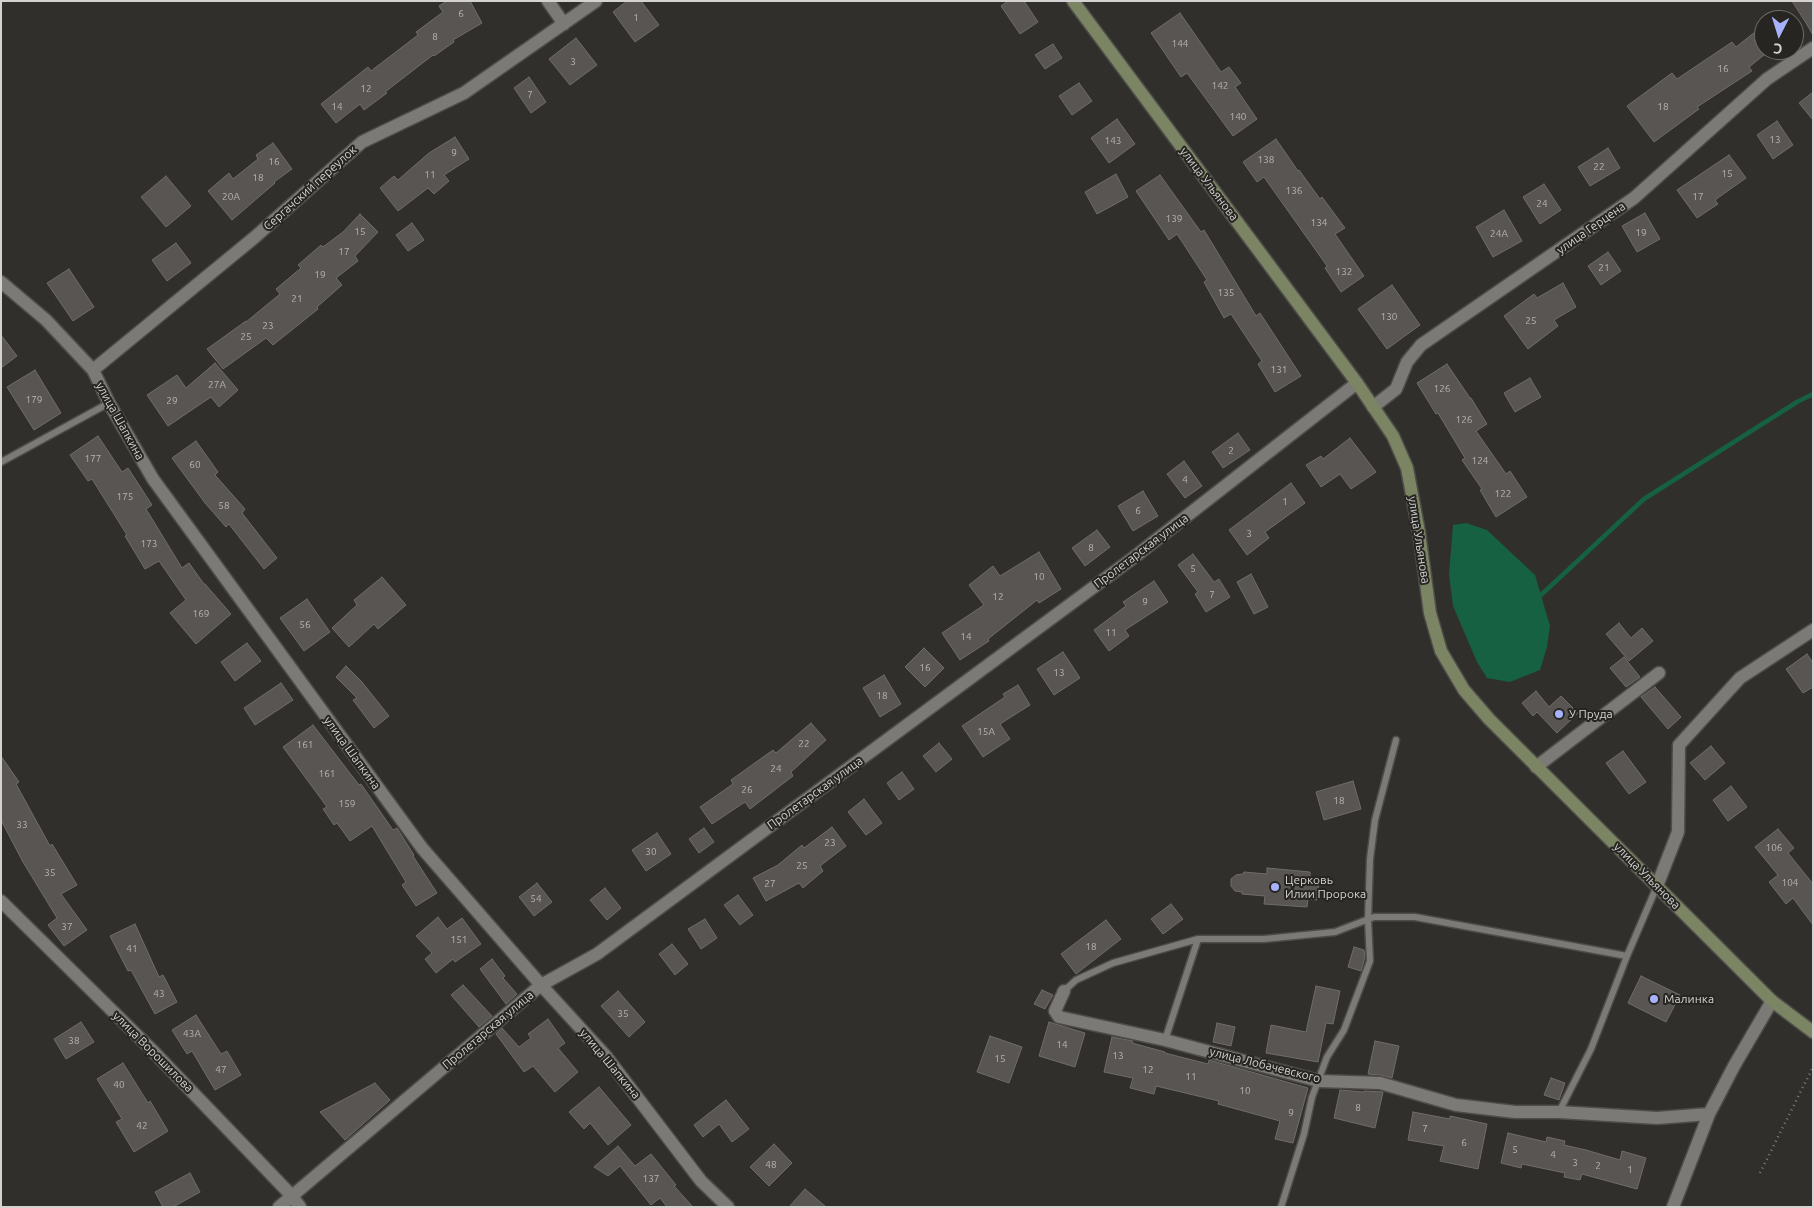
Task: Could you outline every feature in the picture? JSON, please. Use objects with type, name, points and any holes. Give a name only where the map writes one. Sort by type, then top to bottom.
[{"type":"main road","name":"улица Ульянова","points":[[1073,1],[1357,383],[1393,436],[1407,468],[1419,532],[1430,613],[1441,651],[1464,690],[1488,719],[1772,1002],[1813,1032]]},
{"type":"street","points":[[548,1],[564,24]]},
{"type":"street","name":"Сергачский переулок","points":[[93,370],[255,237],[362,142],[464,93],[596,1]]},
{"type":"street","name":"улица Герцена","points":[[1373,407],[1396,389],[1407,362],[1421,345],[1634,198],[1768,79],[1813,48]]},
{"type":"street","name":"улица Шапкина","points":[[1,282],[46,320],[93,370],[109,403],[153,479],[422,848],[541,985],[605,1055],[701,1181],[728,1207]]},
{"type":"street","name":"Пролетарская улица","points":[[279,1207],[541,985],[605,948],[1133,558],[1357,383]]},
{"type":"street","points":[[1657,886],[1678,832],[1679,745],[1740,678],[1813,630]]},
{"type":"street","points":[[1536,766],[1659,673]]},
{"type":"street","name":"улица Ворошилова","points":[[1,901],[151,1049],[292,1196],[300,1207]]},
{"type":"street","name":"улица Лобачевского","points":[[1064,991],[1055,1012],[1059,1016],[1165,1040],[1319,1081],[1380,1083],[1456,1105],[1515,1112],[1559,1112],[1657,1118],[1710,1114]]},
{"type":"street","points":[[1673,1207],[1710,1114],[1734,1066],[1772,1002]]},
{"type":"lane","points":[[1,462],[109,403]]},
{"type":"lane","points":[[1281,1207],[1304,1134],[1312,1097],[1327,1057],[1344,1030],[1370,961],[1368,919],[1370,859],[1376,820],[1396,740]]},
{"type":"lane","points":[[1559,1112],[1592,1049],[1627,956],[1657,886]]},
{"type":"lane","points":[[1064,991],[1076,980],[1113,963],[1198,939],[1264,939],[1335,932],[1374,917],[1415,917],[1627,956]]},
{"type":"lane","points":[[1165,1040],[1198,939]]},
{"type":"path","points":[[1760,1173],[1813,1066]]},
{"type":"shaded area","points":[[1466,523],[1487,530],[1535,575],[1550,626],[1547,647],[1540,670],[1510,682],[1487,678],[1477,662],[1453,606],[1449,574],[1453,525]]},
{"type":"building","points":[[447,1],[470,1],[482,23],[453,40],[454,42],[433,55],[364,110],[360,104],[336,123],[321,104],[368,67],[371,71],[418,35],[416,32],[443,12],[439,6]]},
{"type":"building","points":[[627,1],[641,1],[659,25],[635,42],[613,12]]},
{"type":"building","points":[[1008,1],[1024,1],[1038,22],[1020,34],[1001,6]]},
{"type":"building","points":[[1792,1],[1813,1],[1813,35],[1804,20],[1804,10],[1798,10]]},
{"type":"building","points":[[1180,13],[1221,72],[1229,67],[1241,83],[1235,87],[1257,119],[1233,136],[1187,73],[1181,77],[1151,33]]},
{"type":"building","points":[[1754,33],[1754,60],[1758,60],[1749,67],[1752,71],[1697,107],[1699,109],[1654,142],[1627,106],[1672,73],[1677,79],[1732,42],[1736,47]]},
{"type":"building","points":[[576,38],[597,65],[570,85],[549,59]]},
{"type":"building","points":[[1053,44],[1062,58],[1045,69],[1035,55]]},
{"type":"building","points":[[529,77],[546,102],[531,113],[514,88]]},
{"type":"building","points":[[1079,83],[1092,101],[1072,115],[1059,96]]},
{"type":"building","points":[[1813,92],[1813,120],[1799,103]]},
{"type":"building","points":[[1117,119],[1135,144],[1109,163],[1091,138]]},
{"type":"building","points":[[1777,121],[1793,145],[1773,159],[1757,135]]},
{"type":"building","points":[[455,137],[469,159],[444,175],[449,181],[434,194],[428,188],[398,211],[380,188],[394,176],[398,180],[429,153]]},
{"type":"building","points":[[1276,139],[1298,171],[1320,199],[1322,197],[1345,228],[1335,234],[1364,276],[1341,292],[1325,268],[1327,266],[1264,177],[1257,182],[1243,162]]},
{"type":"building","points":[[273,143],[292,169],[274,182],[232,220],[208,191],[229,173],[233,179],[258,159],[256,155]]},
{"type":"building","points":[[1608,148],[1620,168],[1590,186],[1578,167]]},
{"type":"building","points":[[1729,155],[1746,178],[1715,200],[1718,204],[1697,218],[1677,190]]},
{"type":"building","points":[[1116,174],[1128,197],[1097,214],[1085,192]]},
{"type":"building","points":[[1160,175],[1201,232],[1204,230],[1256,316],[1260,313],[1301,376],[1275,392],[1258,364],[1262,361],[1231,314],[1224,318],[1204,282],[1207,280],[1177,234],[1169,240],[1136,191]]},
{"type":"building","points":[[166,176],[191,206],[166,227],[141,197]]},
{"type":"building","points":[[1544,184],[1561,210],[1540,224],[1523,197]]},
{"type":"building","points":[[1504,210],[1522,241],[1493,257],[1476,227]]},
{"type":"building","points":[[1645,213],[1660,239],[1637,252],[1622,226]]},
{"type":"building","points":[[360,214],[378,232],[355,256],[358,261],[336,278],[342,285],[317,307],[318,309],[273,345],[266,338],[223,369],[207,349],[246,322],[280,294],[276,289],[301,268],[298,265],[321,245],[323,247],[343,232]]},
{"type":"building","points":[[412,223],[424,240],[408,251],[396,235]]},
{"type":"building","points":[[176,243],[191,263],[167,281],[152,260]]},
{"type":"building","points":[[1608,252],[1621,271],[1601,285],[1588,266]]},
{"type":"building","points":[[69,269],[94,307],[73,321],[47,283]]},
{"type":"building","points":[[1563,283],[1576,307],[1554,320],[1558,326],[1528,349],[1504,316],[1534,294],[1537,298]]},
{"type":"building","points":[[1392,285],[1420,325],[1387,349],[1358,309]]},
{"type":"building","points":[[1,335],[17,356],[1,368]]},
{"type":"building","points":[[215,363],[238,390],[219,407],[211,397],[168,426],[147,395],[177,375],[186,388]]},
{"type":"building","points":[[1447,364],[1487,424],[1476,431],[1506,474],[1510,471],[1527,497],[1496,517],[1480,490],[1482,489],[1462,460],[1465,458],[1438,413],[1436,414],[1417,383]]},
{"type":"building","points":[[35,370],[61,413],[34,430],[7,387]]},
{"type":"building","points":[[1530,378],[1541,397],[1515,412],[1504,393]]},
{"type":"building","points":[[1238,433],[1250,450],[1223,468],[1212,452]]},
{"type":"building","points":[[98,436],[122,472],[128,468],[152,505],[146,509],[182,568],[189,563],[204,584],[231,614],[196,644],[170,613],[186,600],[159,561],[145,569],[125,536],[127,535],[92,479],[88,481],[70,455]]},
{"type":"building","points":[[1350,438],[1376,472],[1351,489],[1340,474],[1321,487],[1306,465],[1321,456],[1323,459]]},
{"type":"building","points":[[196,441],[218,472],[215,475],[245,509],[242,513],[277,558],[264,569],[229,524],[226,527],[205,503],[172,458]]},
{"type":"building","points":[[1184,461],[1202,486],[1185,498],[1167,474]]},
{"type":"building","points":[[1291,483],[1305,503],[1265,532],[1269,538],[1247,555],[1229,530]]},
{"type":"building","points":[[1143,491],[1158,516],[1133,531],[1118,506]]},
{"type":"building","points":[[1097,530],[1110,547],[1085,566],[1072,548]]},
{"type":"building","points":[[1039,552],[1061,589],[1039,603],[1037,600],[988,639],[989,641],[960,660],[942,633],[984,605],[969,585],[993,566],[1000,576]]},
{"type":"building","points":[[1193,554],[1214,582],[1219,579],[1230,597],[1206,612],[1195,594],[1198,592],[1178,565]]},
{"type":"building","points":[[1251,574],[1268,607],[1254,614],[1237,582]]},
{"type":"building","points":[[382,577],[406,605],[378,629],[374,624],[349,647],[332,628],[357,605],[354,600]]},
{"type":"building","points":[[1154,581],[1168,602],[1125,630],[1129,636],[1109,651],[1094,630],[1126,606],[1123,602]]},
{"type":"building","points":[[307,599],[330,632],[304,651],[280,618]]},
{"type":"building","points":[[1619,623],[1631,638],[1642,628],[1653,641],[1629,661],[1606,634]]},
{"type":"building","points":[[247,643],[261,661],[235,681],[221,662]]},
{"type":"building","points":[[924,648],[944,668],[925,687],[905,667]]},
{"type":"building","points":[[1063,652],[1080,678],[1054,695],[1037,669]]},
{"type":"building","points":[[1807,654],[1813,663],[1813,687],[1803,693],[1786,669]]},
{"type":"building","points":[[1624,657],[1640,677],[1626,687],[1610,668]]},
{"type":"building","points":[[346,666],[362,682],[389,716],[374,728],[353,700],[357,698],[336,677]]},
{"type":"building","points":[[884,675],[901,704],[880,717],[863,688]]},
{"type":"building","points":[[281,683],[293,700],[255,725],[244,708]]},
{"type":"building","points":[[1018,685],[1030,705],[1000,724],[1010,739],[983,757],[962,726],[1005,697],[1003,694]]},
{"type":"building","points":[[1655,687],[1681,717],[1668,729],[1641,697]]},
{"type":"building","name":"У Пруда","points":[[1536,691],[1549,707],[1561,696],[1578,713],[1557,733],[1537,712],[1533,716],[1522,703]]},
{"type":"building","points":[[811,723],[826,740],[791,772],[793,776],[750,809],[745,802],[712,824],[700,807],[733,784],[731,780],[773,750],[776,753]]},
{"type":"building","points":[[313,725],[359,785],[361,784],[393,830],[397,828],[437,893],[416,906],[402,885],[406,882],[372,826],[350,841],[337,823],[334,825],[323,809],[327,807],[283,747]]},
{"type":"building","points":[[939,743],[952,759],[936,772],[923,756]]},
{"type":"building","points":[[1711,746],[1725,763],[1705,780],[1690,763]]},
{"type":"building","points":[[1623,751],[1646,782],[1629,794],[1606,763]]},
{"type":"building","points":[[1,756],[19,782],[16,784],[50,846],[52,844],[77,885],[61,894],[87,930],[64,946],[48,925],[57,918],[23,862],[1,820]]},
{"type":"building","points":[[902,772],[914,789],[899,800],[887,783]]},
{"type":"building","points":[[1353,781],[1361,809],[1324,820],[1316,792]]},
{"type":"building","points":[[1731,786],[1747,807],[1728,821],[1713,800]]},
{"type":"building","points":[[864,799],[882,823],[866,835],[848,812]]},
{"type":"building","points":[[832,827],[846,846],[820,866],[823,871],[803,888],[799,883],[766,901],[753,878],[778,865],[802,845],[804,848]]},
{"type":"building","points":[[704,828],[714,842],[699,853],[689,839]]},
{"type":"building","points":[[1778,829],[1794,848],[1788,853],[1813,884],[1813,925],[1793,898],[1786,904],[1769,882],[1778,875],[1755,847]]},
{"type":"building","points":[[657,833],[671,854],[646,871],[632,850]]},
{"type":"building","name":"Церковь Илии Пророка","points":[[1267,868],[1310,872],[1310,879],[1319,880],[1317,900],[1308,899],[1307,907],[1264,904],[1265,896],[1242,894],[1242,892],[1235,891],[1231,886],[1231,879],[1236,875],[1243,874],[1244,872],[1267,874]]},
{"type":"building","points":[[537,883],[552,902],[534,916],[519,897]]},
{"type":"building","points":[[605,888],[621,908],[607,920],[590,900]]},
{"type":"building","points":[[738,895],[753,915],[740,925],[724,905]]},
{"type":"building","points":[[1171,904],[1183,919],[1163,934],[1151,919]]},
{"type":"building","points":[[438,917],[447,929],[462,918],[481,944],[455,962],[453,959],[436,973],[425,959],[432,953],[416,936]]},
{"type":"building","points":[[705,919],[717,938],[701,949],[688,929]]},
{"type":"building","points":[[1106,920],[1121,939],[1076,974],[1061,954]]},
{"type":"building","points":[[135,924],[159,977],[163,975],[177,1002],[155,1014],[131,970],[128,971],[110,936]]},
{"type":"building","points":[[672,944],[688,964],[675,975],[659,954]]},
{"type":"building","points":[[1354,947],[1364,950],[1365,957],[1361,971],[1348,967]]},
{"type":"building","points":[[492,959],[505,976],[503,978],[517,994],[506,1004],[480,969]]},
{"type":"building","name":"Малинка","points":[[1641,976],[1680,995],[1666,1022],[1628,1003]]},
{"type":"building","points":[[463,985],[492,1016],[479,1027],[451,995]]},
{"type":"building","points":[[1316,986],[1340,991],[1333,1024],[1326,1023],[1318,1062],[1266,1053],[1271,1025],[1306,1032]]},
{"type":"building","points":[[1042,990],[1053,995],[1045,1009],[1034,1004]]},
{"type":"building","points":[[618,991],[645,1022],[629,1037],[601,1006]]},
{"type":"building","points":[[196,1015],[221,1054],[227,1051],[241,1075],[215,1090],[192,1051],[187,1054],[172,1030]]},
{"type":"building","points":[[548,1019],[565,1043],[558,1048],[578,1072],[555,1092],[533,1066],[524,1072],[496,1034],[502,1028],[519,1047],[531,1038],[528,1034]]},
{"type":"building","points":[[81,1022],[94,1042],[66,1059],[54,1039]]},
{"type":"building","points":[[1049,1022],[1085,1033],[1075,1067],[1039,1056]]},
{"type":"building","points":[[1217,1023],[1235,1027],[1231,1046],[1213,1042]]},
{"type":"building","points":[[990,1036],[1022,1047],[1009,1083],[977,1072]]},
{"type":"building","points":[[1112,1037],[1133,1041],[1132,1043],[1208,1064],[1209,1060],[1308,1088],[1293,1143],[1275,1139],[1280,1121],[1218,1104],[1219,1101],[1156,1086],[1154,1094],[1130,1088],[1133,1078],[1104,1072]]},
{"type":"building","points":[[1375,1041],[1399,1046],[1392,1078],[1368,1074]]},
{"type":"building","points":[[123,1063],[148,1103],[150,1101],[168,1131],[134,1152],[116,1122],[122,1119],[97,1079]]},
{"type":"building","points":[[1551,1078],[1565,1083],[1559,1100],[1544,1095]]},
{"type":"building","points":[[375,1083],[390,1100],[345,1140],[320,1112]]},
{"type":"building","points":[[599,1087],[631,1125],[608,1145],[590,1123],[584,1129],[569,1112]]},
{"type":"building","points":[[1340,1090],[1383,1092],[1375,1128],[1334,1118]]},
{"type":"building","points":[[726,1100],[749,1129],[732,1142],[719,1124],[703,1137],[694,1125]]},
{"type":"building","points":[[1413,1112],[1450,1119],[1450,1116],[1487,1124],[1478,1169],[1440,1161],[1444,1146],[1408,1140]]},
{"type":"building","points":[[1508,1133],[1546,1142],[1547,1137],[1565,1141],[1564,1145],[1620,1160],[1622,1151],[1646,1158],[1637,1189],[1582,1174],[1580,1180],[1564,1177],[1565,1173],[1522,1164],[1521,1168],[1501,1163]]},
{"type":"building","points":[[774,1144],[792,1163],[769,1186],[750,1167]]},
{"type":"building","points":[[618,1146],[635,1166],[651,1154],[676,1185],[674,1186],[693,1207],[667,1207],[660,1198],[651,1205],[620,1166],[608,1176],[594,1167]]},
{"type":"building","points":[[190,1173],[200,1192],[173,1207],[163,1207],[155,1192]]},
{"type":"building","points":[[805,1189],[826,1207],[789,1207]]},
{"type":"waterway","points":[[1541,595],[1644,499],[1797,402],[1813,394]]},
{"type":"place","name":"У Пруда","points":[[1559,714]]},
{"type":"place","name":"Церковь Илии Пророка","points":[[1275,887]]},
{"type":"place","name":"Малинка","points":[[1654,999]]}]
